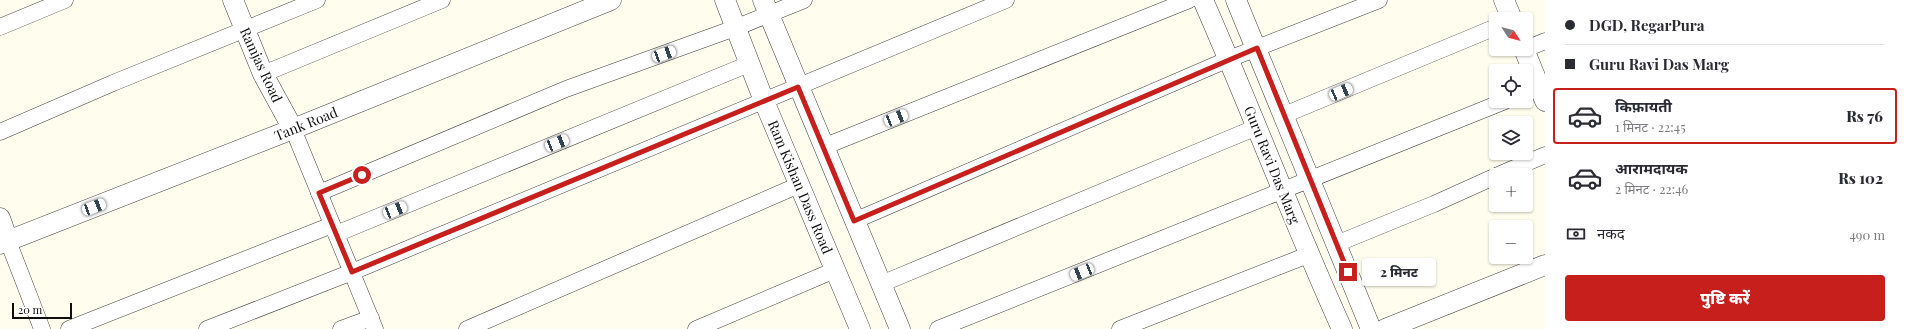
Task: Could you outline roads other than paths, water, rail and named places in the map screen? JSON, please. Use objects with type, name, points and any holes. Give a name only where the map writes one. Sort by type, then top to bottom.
[{"type":"street","points":[[0,27],[65,0]]},
{"type":"street","name":"Ramjas Road","points":[[233,0],[244,31],[263,74],[293,129]]},
{"type":"street","points":[[0,132],[120,80],[244,31],[317,0]]},
{"type":"street","points":[[263,74],[442,0]]},
{"type":"street","name":"Tank Road","points":[[3,240],[293,129],[611,0]]},
{"type":"street","name":"Ram Kishan Dass Road","points":[[725,0],[764,101],[860,329]]},
{"type":"street","points":[[319,193],[566,89],[735,28],[765,7],[804,0]]},
{"type":"street","points":[[208,329],[352,272],[1006,0]]},
{"type":"street","points":[[823,147],[1189,0]]},
{"type":"street","name":"Guru Ravi Das Marg","points":[[1203,0],[1229,59],[1308,255],[1342,329]]},
{"type":"street","points":[[1236,0],[1257,48],[1371,329]]},
{"type":"street","points":[[854,221],[1229,59],[1379,0]]},
{"type":"street","points":[[1504,0],[1509,12]]},
{"type":"street","points":[[765,7],[900,329]]},
{"type":"street","points":[[1284,115],[1489,30]]},
{"type":"street","points":[[1533,45],[1545,40]]},
{"type":"street","points":[[1527,56],[1537,94]]},
{"type":"street","points":[[69,329],[334,229],[749,64]]},
{"type":"street","points":[[938,329],[1489,108]]},
{"type":"street","points":[[881,284],[1257,127]]},
{"type":"street","points":[[293,129],[373,323],[341,329]]},
{"type":"street","points":[[1515,168],[1545,155]]},
{"type":"street","points":[[1336,244],[1489,180]]},
{"type":"street","points":[[467,329],[799,185]]},
{"type":"street","points":[[0,218],[3,240],[42,329]]},
{"type":"street","points":[[1120,329],[1308,255]]},
{"type":"street","points":[[1385,329],[1545,265]]},
{"type":"street","points":[[696,329],[835,270]]}]
